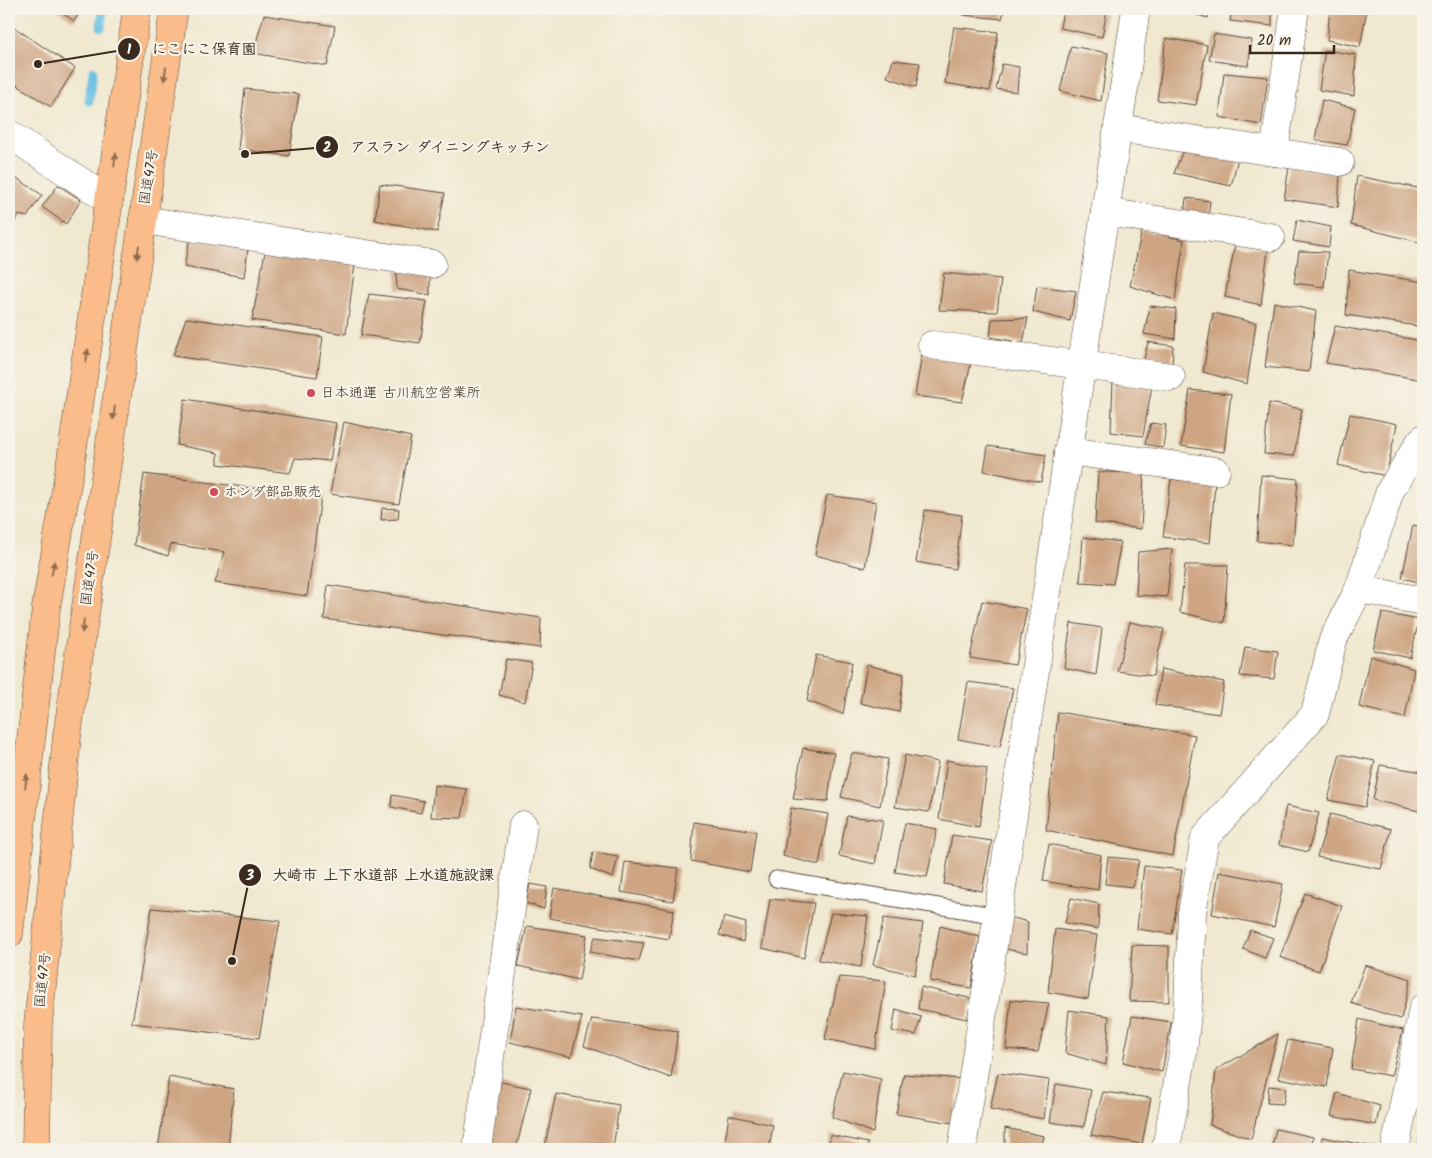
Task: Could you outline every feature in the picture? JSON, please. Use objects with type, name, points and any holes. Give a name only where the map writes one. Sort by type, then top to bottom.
[{"type":"highway","points":[[9,934],[46,608],[71,460],[137,9]]},
{"type":"highway","name":"国道47号","points":[[36,1149],[38,1025],[67,736],[174,9]]},
{"type":"street","points":[[962,1149],[1136,9]]},
{"type":"street","points":[[1274,152],[1295,9]]},
{"type":"street","points":[[1118,128],[1340,162]]},
{"type":"street","points":[[9,134],[110,200]]},
{"type":"street","points":[[1105,212],[1271,237]]},
{"type":"street","points":[[143,220],[432,264]]},
{"type":"street","points":[[932,344],[1171,377]]},
{"type":"street","points":[[1166,1149],[1184,1053],[1192,913],[1205,838],[1315,714],[1333,640],[1359,589],[1390,491],[1423,439]]},
{"type":"street","points":[[1068,451],[1216,471]]},
{"type":"street","points":[[1359,589],[1423,601]]},
{"type":"street","points":[[477,1149],[523,825]]},
{"type":"street","points":[[1394,1149],[1423,1008]]},
{"type":"lane","points":[[776,880],[998,916]]},
{"type":"building","points":[[56,9],[82,9],[74,21]]},
{"type":"building","points":[[964,9],[1004,9],[1002,19],[963,15]]},
{"type":"building","points":[[1063,9],[1107,9],[1102,37],[1060,28]]},
{"type":"building","points":[[1176,9],[1210,9],[1208,18]]},
{"type":"building","points":[[1232,9],[1272,9],[1272,26],[1230,21]]},
{"type":"building","points":[[1330,9],[1367,9],[1360,47],[1327,40]]},
{"type":"building","points":[[264,15],[335,26],[327,66],[253,53]]},
{"type":"building","points":[[9,24],[75,68],[51,107],[9,80]]},
{"type":"building","points":[[954,27],[998,32],[990,91],[945,83]]},
{"type":"building","points":[[1214,34],[1252,40],[1248,66],[1209,60]]},
{"type":"building","points":[[1166,38],[1207,45],[1196,105],[1157,100]]},
{"type":"building","points":[[1071,46],[1108,53],[1101,101],[1060,91]]},
{"type":"building","points":[[1325,50],[1356,55],[1354,96],[1319,90]]},
{"type":"building","points":[[893,60],[920,63],[916,87],[887,77]]},
{"type":"building","points":[[1002,64],[1019,67],[1017,92],[996,89]]},
{"type":"building","points":[[1224,73],[1268,77],[1261,125],[1219,117]]},
{"type":"building","points":[[245,89],[299,94],[289,156],[238,149]]},
{"type":"building","points":[[1322,100],[1355,108],[1347,145],[1315,140]]},
{"type":"building","points":[[1184,148],[1238,158],[1231,186],[1174,173]]},
{"type":"building","points":[[1289,167],[1340,174],[1338,207],[1284,199]]},
{"type":"building","points":[[9,173],[42,195],[27,217],[19,215],[9,231]]},
{"type":"building","points":[[1357,176],[1423,189],[1423,243],[1351,225]]},
{"type":"building","points":[[380,184],[445,193],[437,232],[375,220]]},
{"type":"building","points":[[58,185],[81,200],[66,224],[42,207]]},
{"type":"building","points":[[1186,198],[1210,201],[1208,218],[1184,216]]},
{"type":"building","points":[[1297,220],[1331,227],[1329,247],[1293,241]]},
{"type":"building","points":[[1142,230],[1184,240],[1175,300],[1130,286]]},
{"type":"building","points":[[190,238],[248,249],[244,277],[184,267]]},
{"type":"building","points":[[1235,244],[1268,250],[1261,305],[1225,297]]},
{"type":"building","points":[[1299,251],[1328,252],[1324,287],[1294,283]]},
{"type":"building","points":[[265,252],[355,264],[346,334],[252,320]]},
{"type":"building","points":[[396,270],[430,275],[430,295],[397,289]]},
{"type":"building","points":[[1349,270],[1423,282],[1423,327],[1346,315]]},
{"type":"building","points":[[944,273],[1001,279],[997,312],[939,310]]},
{"type":"building","points":[[1037,286],[1076,291],[1070,321],[1033,312]]},
{"type":"building","points":[[369,294],[427,301],[420,343],[361,335]]},
{"type":"building","points":[[1274,302],[1316,311],[1309,372],[1265,367]]},
{"type":"building","points":[[1150,306],[1176,309],[1175,339],[1144,334]]},
{"type":"building","points":[[1213,313],[1256,323],[1247,384],[1203,372]]},
{"type":"building","points":[[186,318],[323,337],[317,377],[173,356]]},
{"type":"building","points":[[1028,318],[1023,343],[990,337],[992,319]]},
{"type":"building","points":[[1335,326],[1423,341],[1423,380],[1326,363]]},
{"type":"building","points":[[1148,342],[1173,346],[1172,369],[1143,364]]},
{"type":"building","points":[[922,354],[972,359],[962,402],[915,396]]},
{"type":"building","points":[[1113,381],[1152,386],[1143,436],[1111,432]]},
{"type":"building","points":[[1190,390],[1231,394],[1224,452],[1181,446]]},
{"type":"building","points":[[185,399],[336,423],[330,461],[295,458],[290,473],[218,464],[218,453],[177,445]]},
{"type":"building","points":[[1269,403],[1302,409],[1294,456],[1264,454]]},
{"type":"building","points":[[1350,414],[1397,424],[1386,476],[1338,465]]},
{"type":"building","points":[[344,422],[411,437],[399,504],[330,494]]},
{"type":"building","points":[[1151,423],[1166,425],[1163,448],[1145,444]]},
{"type":"building","points":[[988,446],[1046,455],[1041,482],[984,471]]},
{"type":"building","points":[[1098,472],[1144,473],[1141,529],[1095,523]]},
{"type":"building","points":[[144,474],[321,497],[307,596],[215,583],[224,552],[171,544],[168,556],[134,545]]},
{"type":"building","points":[[1261,475],[1298,479],[1293,545],[1257,541]]},
{"type":"building","points":[[1171,479],[1215,483],[1210,543],[1163,537]]},
{"type":"building","points":[[827,495],[876,502],[865,568],[815,555]]},
{"type":"building","points":[[382,508],[399,509],[398,519],[381,520]]},
{"type":"building","points":[[925,510],[962,515],[955,569],[916,562]]},
{"type":"building","points":[[1413,525],[1423,527],[1423,583],[1402,578]]},
{"type":"building","points":[[1083,537],[1121,542],[1113,584],[1080,582]]},
{"type":"building","points":[[1172,549],[1167,597],[1136,595],[1138,552]]},
{"type":"building","points":[[1185,565],[1228,565],[1224,623],[1180,612]]},
{"type":"building","points":[[328,585],[541,618],[540,648],[324,619]]},
{"type":"building","points":[[982,601],[1027,609],[1015,665],[970,658]]},
{"type":"building","points":[[1382,613],[1419,620],[1410,658],[1373,650]]},
{"type":"building","points":[[1130,622],[1164,629],[1153,676],[1117,671]]},
{"type":"building","points":[[1071,623],[1102,628],[1096,675],[1064,668]]},
{"type":"building","points":[[1245,647],[1278,651],[1274,679],[1240,676]]},
{"type":"building","points":[[816,655],[852,662],[843,714],[807,701]]},
{"type":"building","points":[[1370,656],[1414,669],[1405,718],[1359,707]]},
{"type":"building","points":[[506,659],[532,663],[525,702],[499,695]]},
{"type":"building","points":[[867,665],[904,674],[899,712],[860,703]]},
{"type":"building","points":[[1161,669],[1224,682],[1219,714],[1155,705]]},
{"type":"building","points":[[968,682],[1013,688],[1000,747],[958,739]]},
{"type":"building","points":[[1058,712],[1195,735],[1173,856],[1046,830]]},
{"type":"building","points":[[803,748],[834,753],[828,801],[793,799]]},
{"type":"building","points":[[852,753],[888,759],[880,806],[841,797]]},
{"type":"building","points":[[1340,754],[1375,761],[1365,807],[1328,800]]},
{"type":"building","points":[[905,755],[938,762],[929,812],[895,807]]},
{"type":"building","points":[[947,760],[987,769],[979,827],[939,819]]},
{"type":"building","points":[[1380,765],[1423,772],[1423,812],[1373,800]]},
{"type":"building","points":[[434,785],[467,789],[462,818],[431,817]]},
{"type":"building","points":[[392,795],[424,801],[421,813],[391,807]]},
{"type":"building","points":[[1286,806],[1319,813],[1308,852],[1279,845]]},
{"type":"building","points":[[791,808],[828,814],[819,865],[783,856]]},
{"type":"building","points":[[1330,814],[1391,829],[1381,869],[1317,857]]},
{"type":"building","points":[[847,816],[883,820],[875,864],[839,856]]},
{"type":"building","points":[[694,822],[756,831],[750,872],[691,861]]},
{"type":"building","points":[[905,823],[937,829],[927,877],[895,872]]},
{"type":"building","points":[[952,835],[992,841],[982,891],[944,884]]},
{"type":"building","points":[[1049,844],[1101,855],[1098,890],[1043,881]]},
{"type":"building","points":[[593,852],[618,856],[613,878],[590,869]]},
{"type":"building","points":[[1108,857],[1139,860],[1133,887],[1105,884]]},
{"type":"building","points":[[625,862],[678,868],[673,901],[621,892]]},
{"type":"building","points":[[1144,866],[1182,870],[1172,934],[1137,929]]},
{"type":"building","points":[[1219,872],[1283,884],[1274,927],[1212,914]]},
{"type":"building","points":[[530,884],[547,887],[544,909],[526,903]]},
{"type":"building","points":[[554,888],[674,910],[669,939],[549,918]]},
{"type":"building","points":[[1305,893],[1342,906],[1319,971],[1280,957]]},
{"type":"building","points":[[1071,898],[1099,904],[1098,929],[1065,923]]},
{"type":"building","points":[[770,899],[814,903],[804,958],[762,948]]},
{"type":"building","points":[[152,908],[280,921],[259,1038],[132,1023]]},
{"type":"building","points":[[831,913],[868,916],[861,967],[819,960]]},
{"type":"building","points":[[1006,916],[1028,922],[1027,953],[1000,948]]},
{"type":"building","points":[[724,917],[746,923],[743,942],[719,935]]},
{"type":"building","points":[[884,918],[923,923],[915,975],[873,965]]},
{"type":"building","points":[[527,926],[587,935],[579,980],[518,966]]},
{"type":"building","points":[[940,926],[980,937],[971,988],[930,981]]},
{"type":"building","points":[[1055,929],[1097,935],[1088,999],[1048,992]]},
{"type":"building","points":[[1250,930],[1273,938],[1265,958],[1243,949]]},
{"type":"building","points":[[595,937],[644,943],[639,961],[590,952]]},
{"type":"building","points":[[1132,945],[1169,946],[1169,1002],[1129,1001]]},
{"type":"building","points":[[1365,965],[1411,979],[1401,1019],[1351,1003]]},
{"type":"building","points":[[839,977],[886,981],[875,1049],[825,1039]]},
{"type":"building","points":[[921,987],[973,999],[967,1019],[918,1009]]},
{"type":"building","points":[[1011,1000],[1049,1003],[1038,1052],[1006,1049]]},
{"type":"building","points":[[516,1006],[582,1017],[571,1057],[510,1042]]},
{"type":"building","points":[[896,1009],[921,1017],[916,1035],[892,1031]]},
{"type":"building","points":[[1069,1010],[1109,1016],[1106,1065],[1065,1053]]},
{"type":"building","points":[[1132,1016],[1171,1022],[1162,1072],[1123,1062]]},
{"type":"building","points":[[592,1019],[678,1031],[671,1078],[584,1046]]},
{"type":"building","points":[[1359,1019],[1403,1030],[1391,1076],[1351,1069]]},
{"type":"building","points":[[1278,1034],[1251,1139],[1210,1125],[1216,1070]]},
{"type":"building","points":[[1288,1040],[1333,1048],[1327,1087],[1278,1078]]},
{"type":"building","points":[[843,1071],[881,1079],[873,1133],[832,1117]]},
{"type":"building","points":[[998,1073],[1049,1080],[1044,1119],[990,1109]]},
{"type":"building","points":[[904,1074],[961,1079],[952,1123],[896,1114]]},
{"type":"building","points":[[169,1077],[234,1089],[228,1149],[158,1149]]},
{"type":"building","points":[[501,1082],[531,1088],[516,1149],[486,1149]]},
{"type":"building","points":[[1056,1084],[1091,1090],[1084,1127],[1050,1122]]},
{"type":"building","points":[[1269,1086],[1286,1088],[1283,1104],[1267,1103]]},
{"type":"building","points":[[1103,1092],[1151,1098],[1142,1144],[1091,1135]]},
{"type":"building","points":[[1337,1093],[1380,1106],[1376,1125],[1331,1116]]},
{"type":"building","points":[[556,1094],[619,1105],[613,1149],[585,1149],[545,1145]]},
{"type":"building","points":[[729,1115],[773,1125],[769,1149],[724,1148]]},
{"type":"building","points":[[1005,1128],[1044,1136],[1041,1149],[1005,1148]]},
{"type":"building","points":[[1276,1129],[1313,1137],[1311,1149],[1271,1149]]},
{"type":"building","points":[[830,1135],[868,1143],[867,1149],[828,1149]]},
{"type":"building","points":[[1322,1137],[1380,1148],[1380,1149],[1321,1149]]},
{"type":"building","points":[[1226,1143],[1250,1149],[1225,1149]]},
{"type":"building","points":[[895,1145],[913,1148],[913,1149],[895,1149]]},
{"type":"waterway","points":[[101,27],[103,9]]},
{"type":"waterway","points":[[89,101],[93,71]]},
{"type":"waterway","points":[[1417,1149],[1423,1118]]},
{"type":"place","name":"にこにこ保育園","points":[[38,64]]},
{"type":"place","name":"アスラン ダイニングキッチン","points":[[245,154]]},
{"type":"place","name":"日本通運 古川航空営業所","points":[[311,393]]},
{"type":"place","name":"ホンダ部品販売","points":[[214,492]]},
{"type":"place","name":"大崎市 上下水道部 上水道施設課","points":[[232,961]]}]
